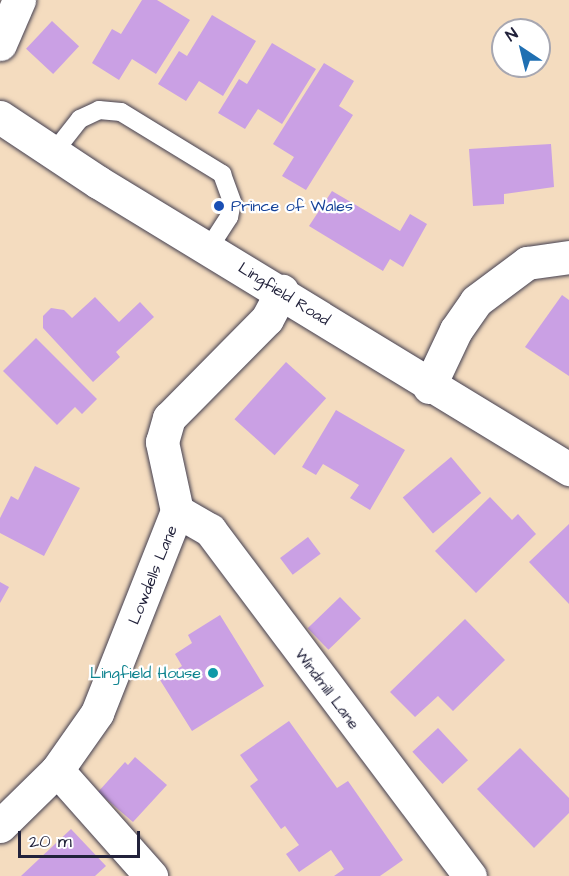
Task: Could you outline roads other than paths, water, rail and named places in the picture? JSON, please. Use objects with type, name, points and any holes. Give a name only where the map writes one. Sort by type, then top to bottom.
[{"type":"street","points":[[0,44],[19,0]]},
{"type":"street","name":"Lingfield Road","points":[[0,117],[282,291],[429,387],[569,469]]},
{"type":"street","points":[[429,387],[456,330],[476,300],[527,263],[569,257]]},
{"type":"street","name":"Lowdells Lane","points":[[0,826],[57,770],[97,713],[177,511],[162,442],[169,418],[267,319],[282,291]]},
{"type":"street","name":"Windmill Lane","points":[[177,511],[210,530],[470,876]]},
{"type":"street","points":[[57,770],[151,876]]},
{"type":"lane","points":[[54,152],[80,119],[99,110],[121,112],[222,174],[232,202],[229,217],[209,248]]},
{"type":"place","name":"Prince of Wales","points":[[219,206]]},
{"type":"place","name":"Lingfield House","points":[[213,673]]}]
